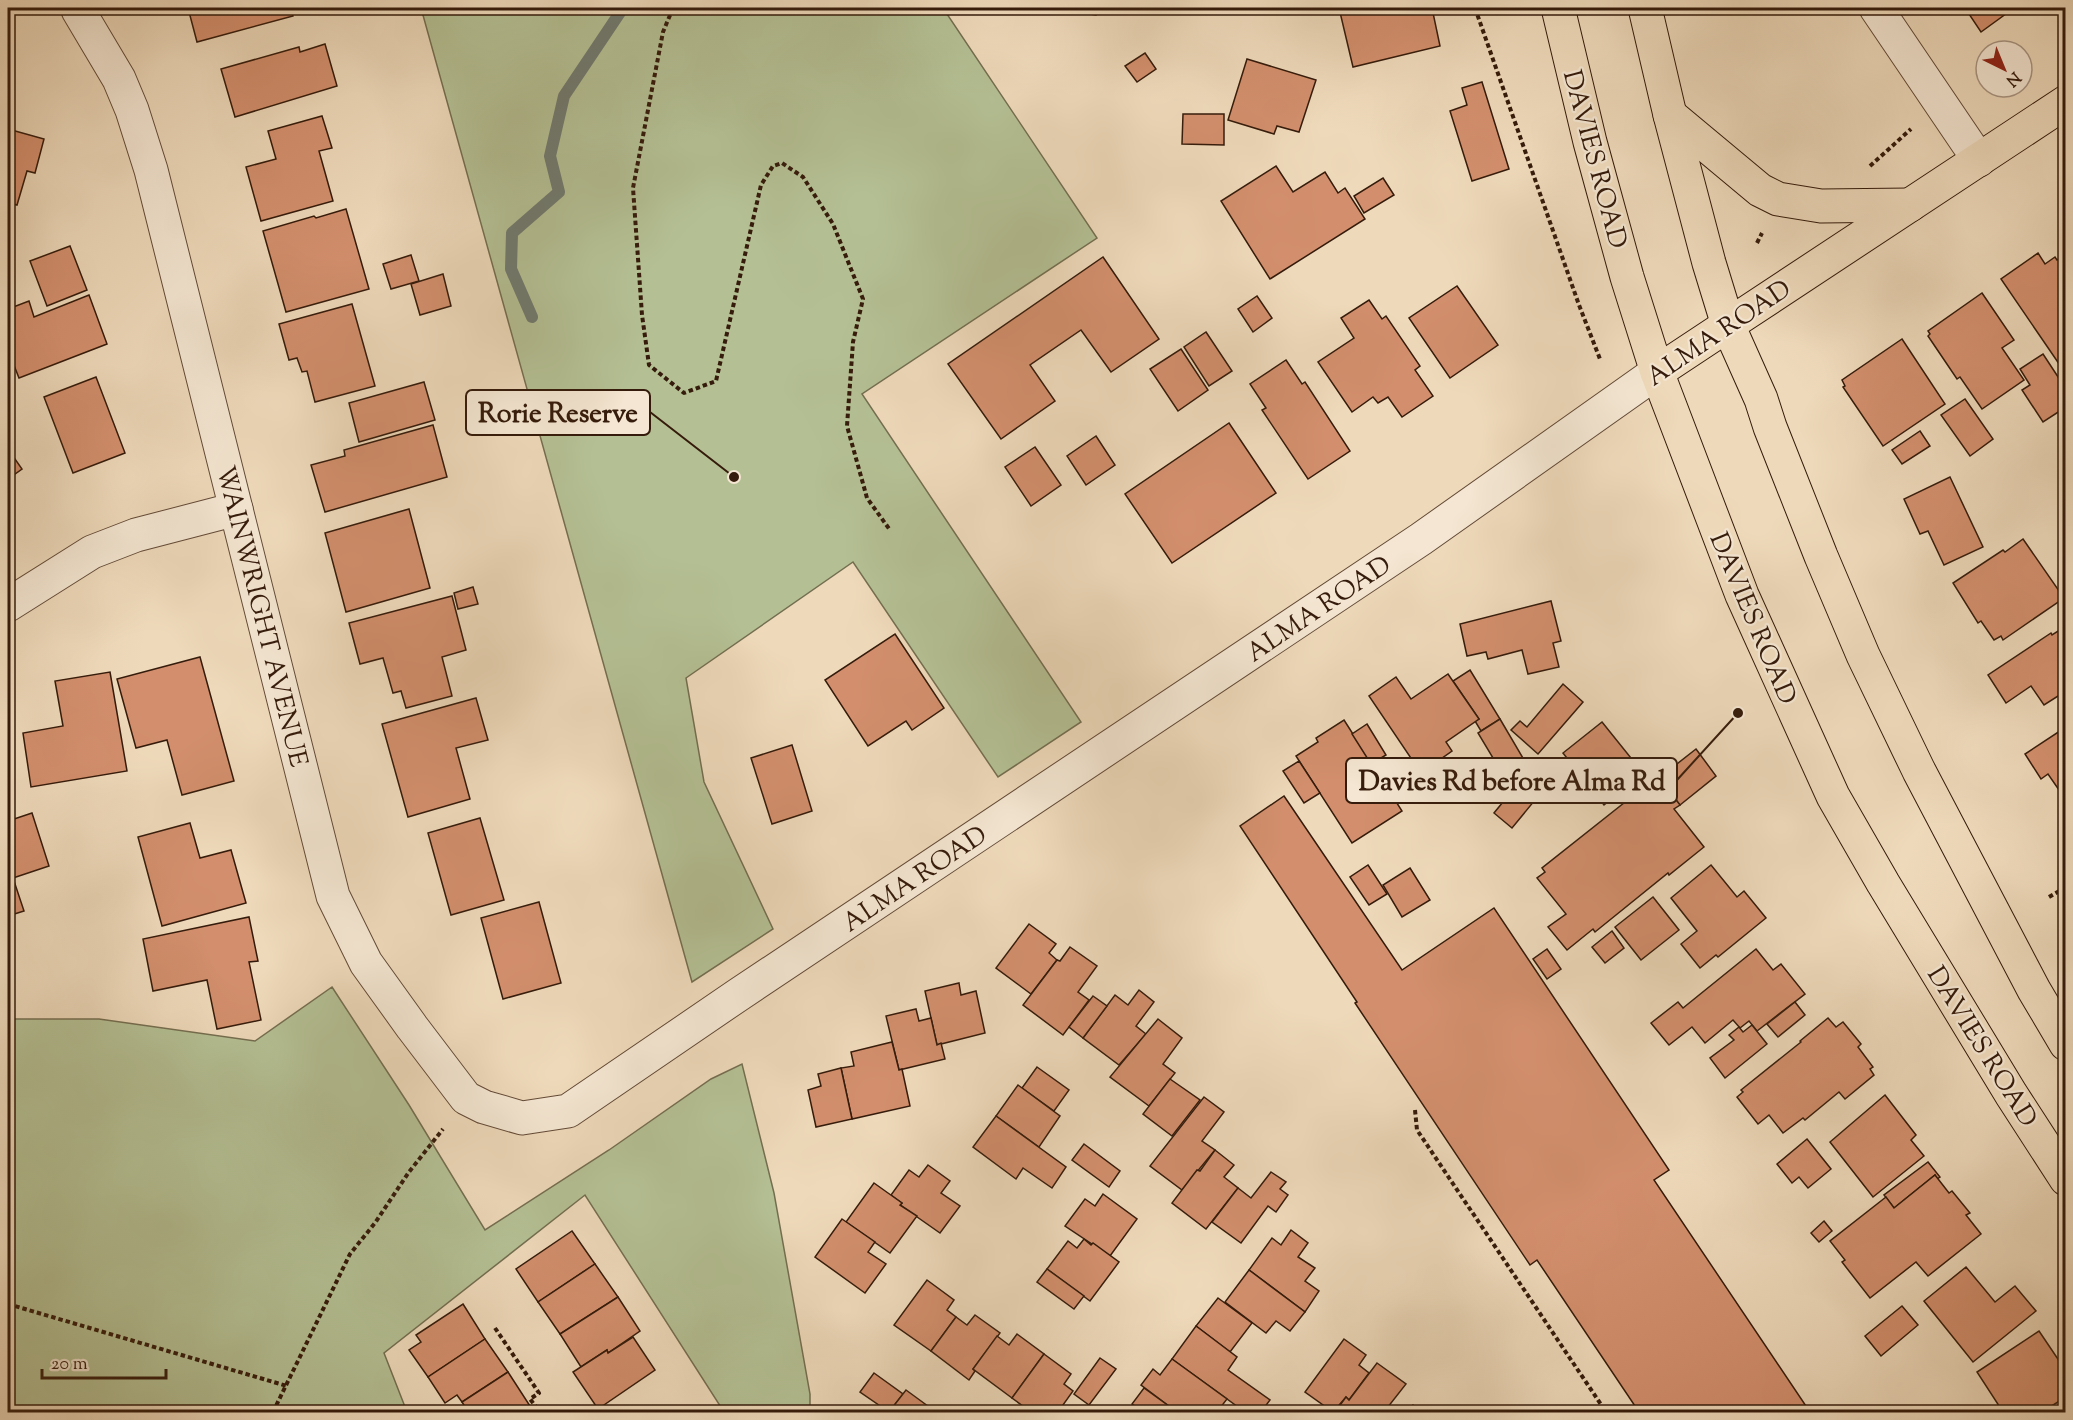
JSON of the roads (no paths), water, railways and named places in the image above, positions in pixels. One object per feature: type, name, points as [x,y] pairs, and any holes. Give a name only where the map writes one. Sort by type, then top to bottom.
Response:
[{"type":"main road","name":"DAVIES ROAD","points":[[1558,8],[1593,153],[1627,278],[1657,372],[1742,596],[1833,796],[2010,1094],[2066,1179]]},
{"type":"main road","points":[[1646,8],[1670,115],[1709,263],[1728,324],[1761,399],[1800,503],[1863,655],[1919,771],[2034,990],[2066,1044]]},
{"type":"main road","name":"ALMA ROAD","points":[[1657,372],[2066,102]]},
{"type":"main road","points":[[1670,115],[1760,190],[1778,199],[1821,206],[1910,205]]},
{"type":"street","points":[[1876,8],[1979,160]]},
{"type":"street","name":"WAINWRIGHT AVENUE","points":[[78,10],[119,78],[151,170],[333,896],[366,963],[466,1098],[484,1107],[522,1118],[568,1111]]},
{"type":"street","name":"ALMA ROAD","points":[[568,1111],[1421,539],[1657,372]]},
{"type":"street","points":[[8,606],[92,552],[136,535],[236,509]]},
{"type":"waterway","points":[[532,317],[511,269],[512,233],[559,192],[550,156],[564,96],[623,8]]},
{"type":"place","name":"Rorie Reserve","points":[[734,477]]},
{"type":"place","name":"Davies Rd before Alma Rd","points":[[1738,713]]}]
